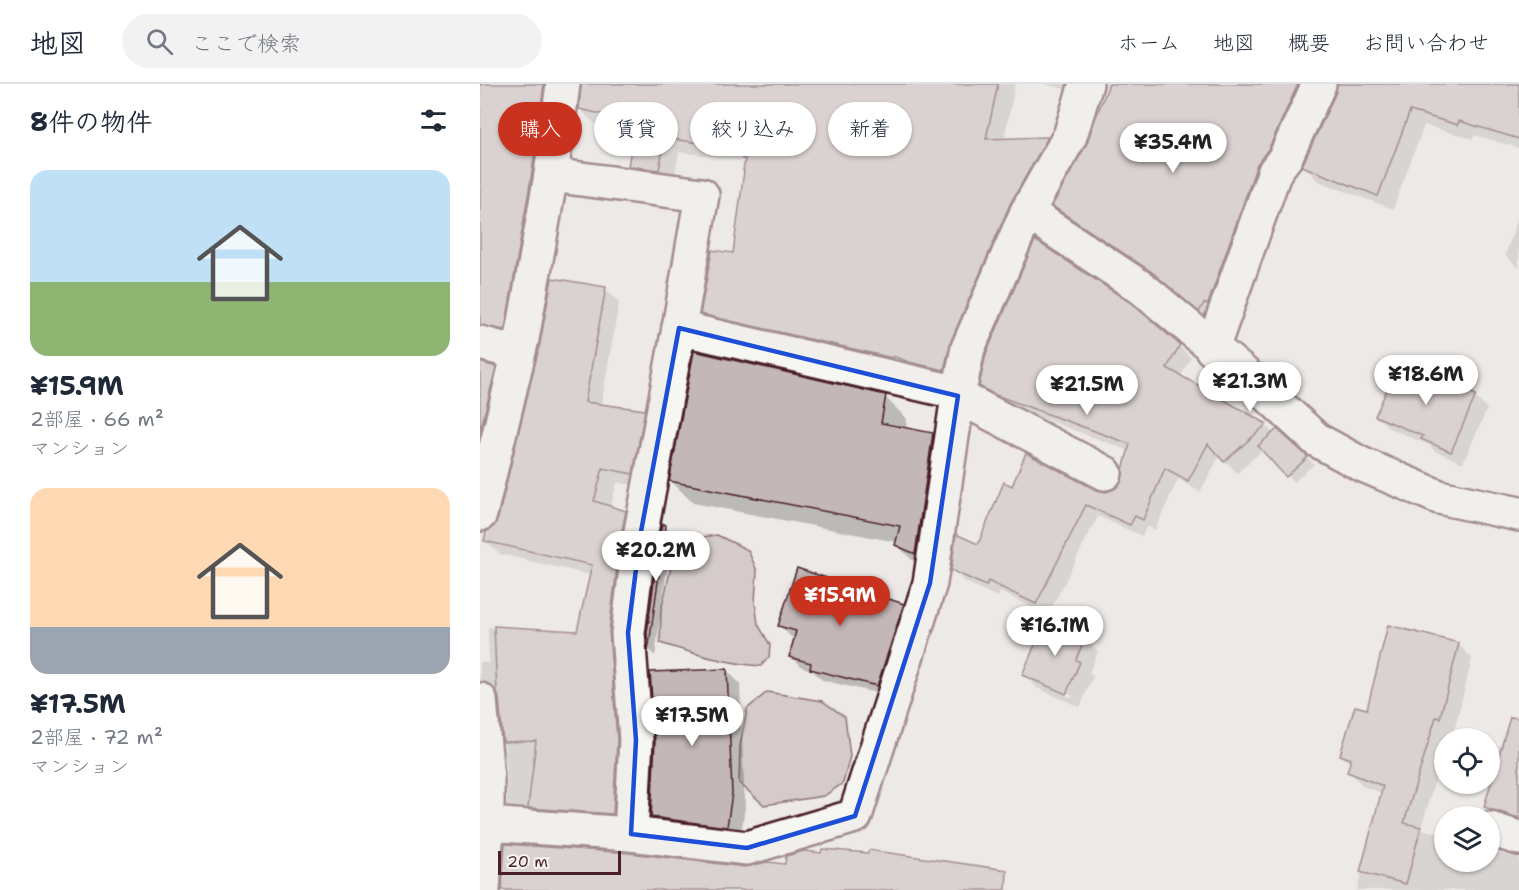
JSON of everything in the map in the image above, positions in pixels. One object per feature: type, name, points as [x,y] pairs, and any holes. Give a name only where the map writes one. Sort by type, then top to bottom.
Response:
[{"type":"street","points":[[480,514],[518,353],[551,176],[562,84]]},
{"type":"street","points":[[487,824],[631,834],[747,848],[855,816],[930,583],[958,396],[968,348],[1027,212],[1070,136],[1086,84]]},
{"type":"street","points":[[1212,349],[1275,171],[1285,158],[1319,84]]},
{"type":"street","points":[[551,176],[702,195],[640,537],[628,633],[636,740],[631,834]]},
{"type":"street","points":[[1027,212],[1142,288],[1247,376],[1317,440],[1361,464],[1439,497],[1519,514]]},
{"type":"street","points":[[679,328],[946,390],[1105,473]]},
{"type":"street","points":[[480,343],[518,353]]},
{"type":"street","points":[[480,700],[487,780],[483,890]]},
{"type":"street","points":[[1500,832],[1519,838]]},
{"type":"highlighted area","points":[[679,328],[958,396],[930,583],[855,816],[747,848],[631,834],[636,740],[628,633],[640,537]]},
{"type":"shaded area","points":[[717,535],[748,550],[757,571],[755,602],[758,624],[770,645],[769,657],[761,666],[722,660],[660,643],[661,611],[673,558],[687,539]]},
{"type":"shaded area","points":[[767,692],[822,701],[845,717],[850,756],[843,783],[824,796],[764,805],[739,783],[740,746],[747,709]]},
{"type":"building","points":[[480,84],[544,84],[542,102],[498,102],[498,156],[534,156],[505,330],[480,325]]},
{"type":"building","points":[[581,84],[998,84],[986,139],[1048,137],[1010,204],[951,341],[944,370],[893,356],[893,358],[700,314],[712,250],[733,253],[744,171],[745,159],[742,159],[742,156],[816,156],[816,102],[690,102],[690,142],[678,140],[678,102],[594,102],[594,112],[582,110],[582,102],[580,102]]},
{"type":"building","points":[[1109,84],[1298,84],[1269,148],[1257,164],[1208,304],[1204,303],[1199,312],[1152,272],[1052,206],[1086,145]]},
{"type":"building","points":[[1337,84],[1519,84],[1519,139],[1459,121],[1458,125],[1410,111],[1378,196],[1302,166],[1336,92]]},
{"type":"building","points":[[630,156],[662,156],[659,170],[628,166]]},
{"type":"building","points":[[1035,240],[1131,303],[1180,345],[1167,368],[1267,424],[1224,462],[1208,444],[1188,481],[1165,468],[1143,520],[1135,516],[1130,525],[1086,505],[1036,604],[988,581],[986,586],[951,570],[956,534],[978,544],[1004,482],[1012,486],[1026,453],[1096,490],[1106,492],[1116,488],[1122,481],[1130,444],[993,394],[979,386],[986,354]]},
{"type":"building","points":[[552,278],[606,287],[585,402],[645,410],[633,474],[603,468],[594,501],[626,511],[609,631],[617,740],[613,814],[528,808],[536,741],[503,742],[497,693],[494,626],[577,631],[592,565],[484,541],[486,532],[494,526],[498,518],[540,343]]},
{"type":"building","points":[[694,351],[886,395],[881,423],[933,433],[915,554],[895,545],[900,526],[669,481]]},
{"type":"building","points":[[1400,361],[1476,395],[1451,452],[1421,439],[1423,436],[1375,416]]},
{"type":"building","points":[[480,362],[496,367],[480,432]]},
{"type":"building","points":[[1277,429],[1308,457],[1286,477],[1258,446]]},
{"type":"building","points":[[662,523],[666,525],[648,652],[647,633]]},
{"type":"building","points":[[797,568],[904,604],[877,686],[810,669],[811,663],[789,657],[796,631],[778,626]]},
{"type":"building","points":[[1046,619],[1085,637],[1076,660],[1080,662],[1066,694],[1022,675]]},
{"type":"building","points":[[1388,625],[1459,643],[1440,718],[1436,717],[1404,823],[1421,827],[1406,884],[1360,872],[1383,786],[1347,772],[1351,759],[1340,755],[1355,706],[1367,709]]},
{"type":"building","points":[[727,669],[732,793],[727,827],[651,817],[655,741],[650,672]]},
{"type":"building","points":[[1510,717],[1519,718],[1519,818],[1500,812],[1500,806],[1484,806],[1488,794],[1500,794],[1500,752]]},
{"type":"building","points":[[505,844],[629,853],[745,867],[767,862],[785,864],[786,856],[804,851],[821,853],[822,849],[868,853],[869,850],[1007,870],[1006,890],[502,890]]}]
